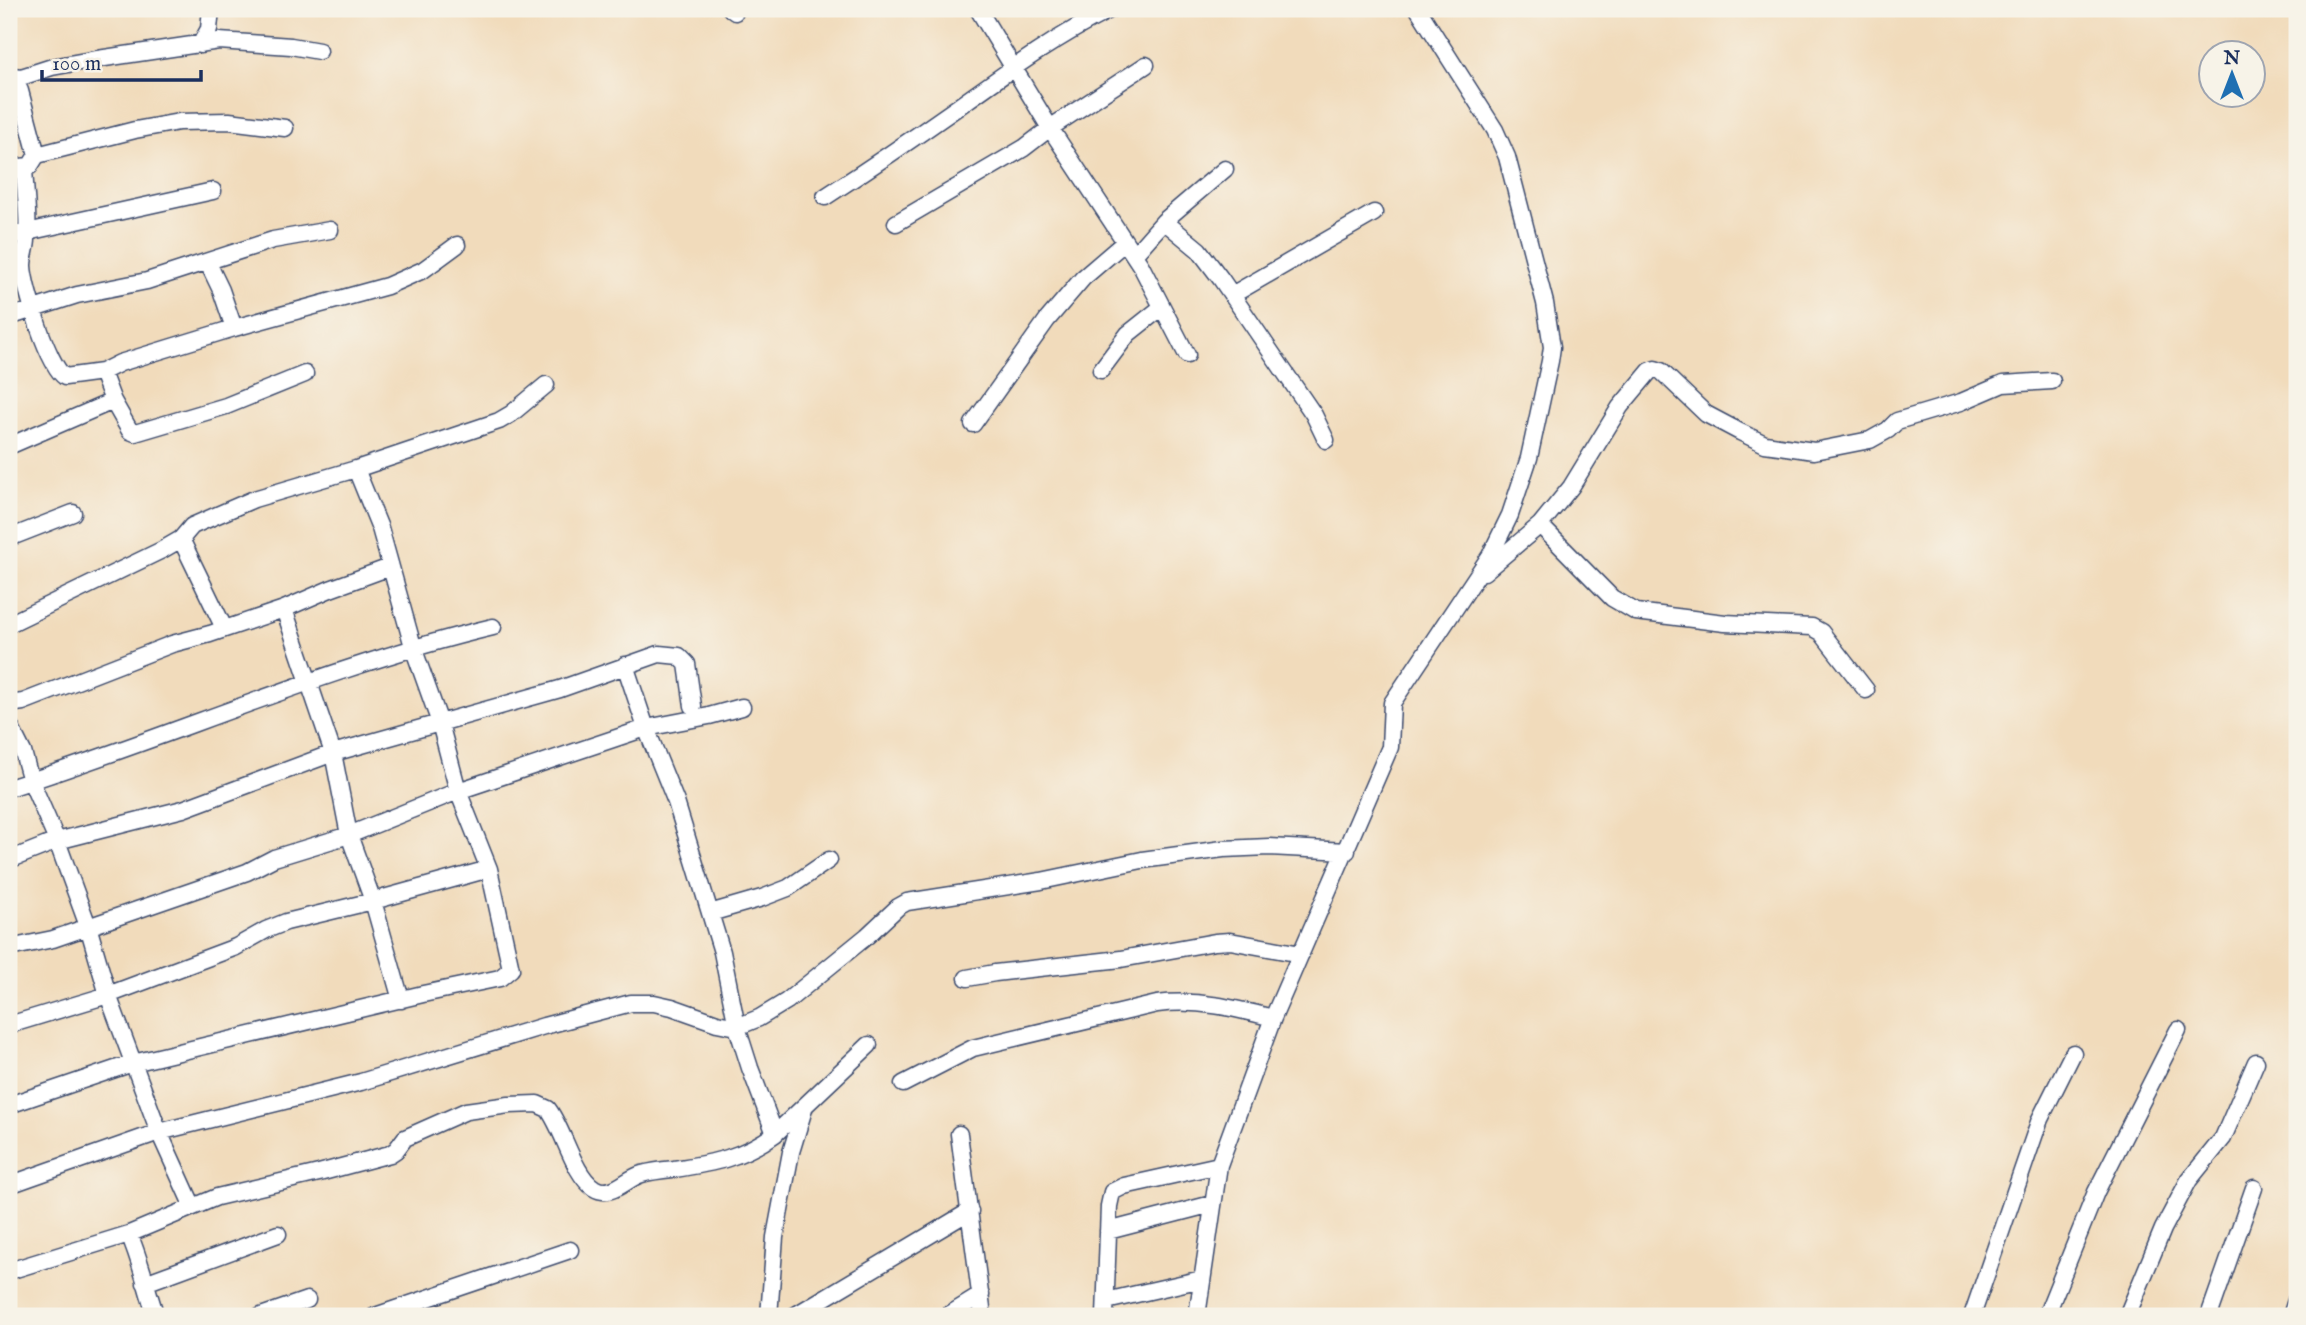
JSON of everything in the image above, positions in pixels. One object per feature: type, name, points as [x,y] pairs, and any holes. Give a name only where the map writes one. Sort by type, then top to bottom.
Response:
[{"type":"street","points":[[200,45],[209,29],[211,9]]},
{"type":"street","points":[[825,197],[1068,30],[1111,9]]},
{"type":"street","points":[[1197,1316],[1219,1165],[1273,1018],[1390,747],[1392,704],[1490,556],[1510,515],[1529,458],[1550,360],[1550,327],[1532,246],[1507,157],[1477,100],[1418,9]]},
{"type":"street","points":[[985,11],[1013,67],[1050,128],[1130,248],[1187,355]]},
{"type":"street","points":[[319,51],[239,41],[91,60],[52,67],[21,77],[13,76],[20,91],[37,155],[34,162],[17,168],[27,233],[23,269],[33,310],[61,375],[70,378],[102,372],[120,363],[234,328],[387,286],[423,270],[457,244]]},
{"type":"street","points":[[896,223],[1024,148],[1146,65]]},
{"type":"street","points":[[37,155],[135,130],[179,122],[229,121],[285,128]]},
{"type":"street","points":[[973,424],[1047,320],[1083,278],[1130,248],[1225,169]]},
{"type":"street","points":[[9,236],[213,191]]},
{"type":"street","points":[[1232,295],[1374,213]]},
{"type":"street","points":[[1164,221],[1199,250],[1314,415],[1326,440]]},
{"type":"street","points":[[9,317],[77,295],[147,281],[273,240],[330,230]]},
{"type":"street","points":[[208,263],[234,328]]},
{"type":"street","points":[[1101,370],[1128,334],[1162,307]]},
{"type":"street","points":[[1475,579],[1540,525],[1571,487],[1620,407],[1650,371],[1655,369],[1661,371],[1706,414],[1748,436],[1765,444],[1814,451],[1870,440],[1888,430],[1897,421],[1961,402],[2003,384],[2052,381]]},
{"type":"street","points":[[102,372],[113,401],[130,431],[135,433],[226,406],[305,374]]},
{"type":"street","points":[[9,624],[109,577],[181,538],[192,526],[254,499],[356,469],[499,421],[546,385]]},
{"type":"street","points":[[9,446],[113,401]]},
{"type":"street","points":[[9,1105],[133,1063],[500,978],[511,969],[489,869],[458,791],[380,528],[356,469]]},
{"type":"street","points":[[9,538],[73,513]]},
{"type":"street","points":[[1540,525],[1612,598],[1636,612],[1725,623],[1812,627],[1821,632],[1866,690]]},
{"type":"street","points":[[181,538],[224,628]]},
{"type":"street","points":[[9,704],[23,702],[172,644],[284,609],[390,567]]},
{"type":"street","points":[[284,609],[333,753],[349,835],[373,901],[401,1000]]},
{"type":"street","points":[[9,788],[307,682],[493,628]]},
{"type":"street","points":[[9,860],[57,841],[183,809],[333,753],[560,689],[659,654],[680,656],[687,664],[693,706]]},
{"type":"street","points":[[625,666],[646,728],[676,802],[722,952],[737,1027],[775,1134]]},
{"type":"street","points":[[9,948],[53,939],[247,872],[274,858],[349,835],[458,791],[646,728],[702,718],[742,707]]},
{"type":"street","points":[[9,724],[23,752],[31,781],[57,841],[88,926],[108,995],[159,1132],[193,1207]]},
{"type":"street","points":[[9,1185],[159,1132],[361,1082],[544,1026],[631,1003],[653,1003],[672,1007],[737,1027],[759,1018],[787,1001],[907,902],[1041,881],[1142,860],[1223,849],[1269,847],[1347,851]]},
{"type":"street","points":[[710,913],[788,888],[829,860]]},
{"type":"street","points":[[9,1025],[108,995],[236,947],[286,922],[489,869]]},
{"type":"street","points":[[967,978],[1121,959],[1214,942],[1230,941],[1301,954]]},
{"type":"street","points":[[903,1084],[973,1048],[1157,1004],[1179,1001],[1202,1003],[1273,1018]]},
{"type":"street","points":[[2046,1316],[2096,1192],[2178,1030]]},
{"type":"street","points":[[9,1271],[129,1234],[217,1197],[390,1154],[405,1138],[466,1111],[509,1104],[537,1104],[548,1109],[582,1175],[591,1186],[600,1191],[612,1191],[641,1174],[719,1161],[746,1153],[775,1134],[869,1045]]},
{"type":"street","points":[[1972,1316],[2040,1119],[2073,1053]]},
{"type":"street","points":[[2127,1316],[2163,1229],[2189,1180],[2223,1138],[2256,1062]]},
{"type":"street","points":[[766,1315],[775,1237],[791,1152],[806,1103]]},
{"type":"street","points":[[959,1134],[984,1316]]},
{"type":"street","points":[[1202,1279],[1105,1308],[1112,1192],[1118,1188],[1219,1165]]},
{"type":"street","points":[[2209,1316],[2254,1188]]},
{"type":"street","points":[[1108,1231],[1212,1204]]},
{"type":"street","points":[[794,1316],[970,1211]]},
{"type":"street","points":[[129,1234],[142,1263],[145,1283],[156,1316]]},
{"type":"street","points":[[145,1283],[278,1234]]},
{"type":"street","points":[[375,1316],[570,1250]]},
{"type":"street","points":[[947,1316],[981,1295]]},
{"type":"street","points":[[261,1316],[307,1300]]}]
